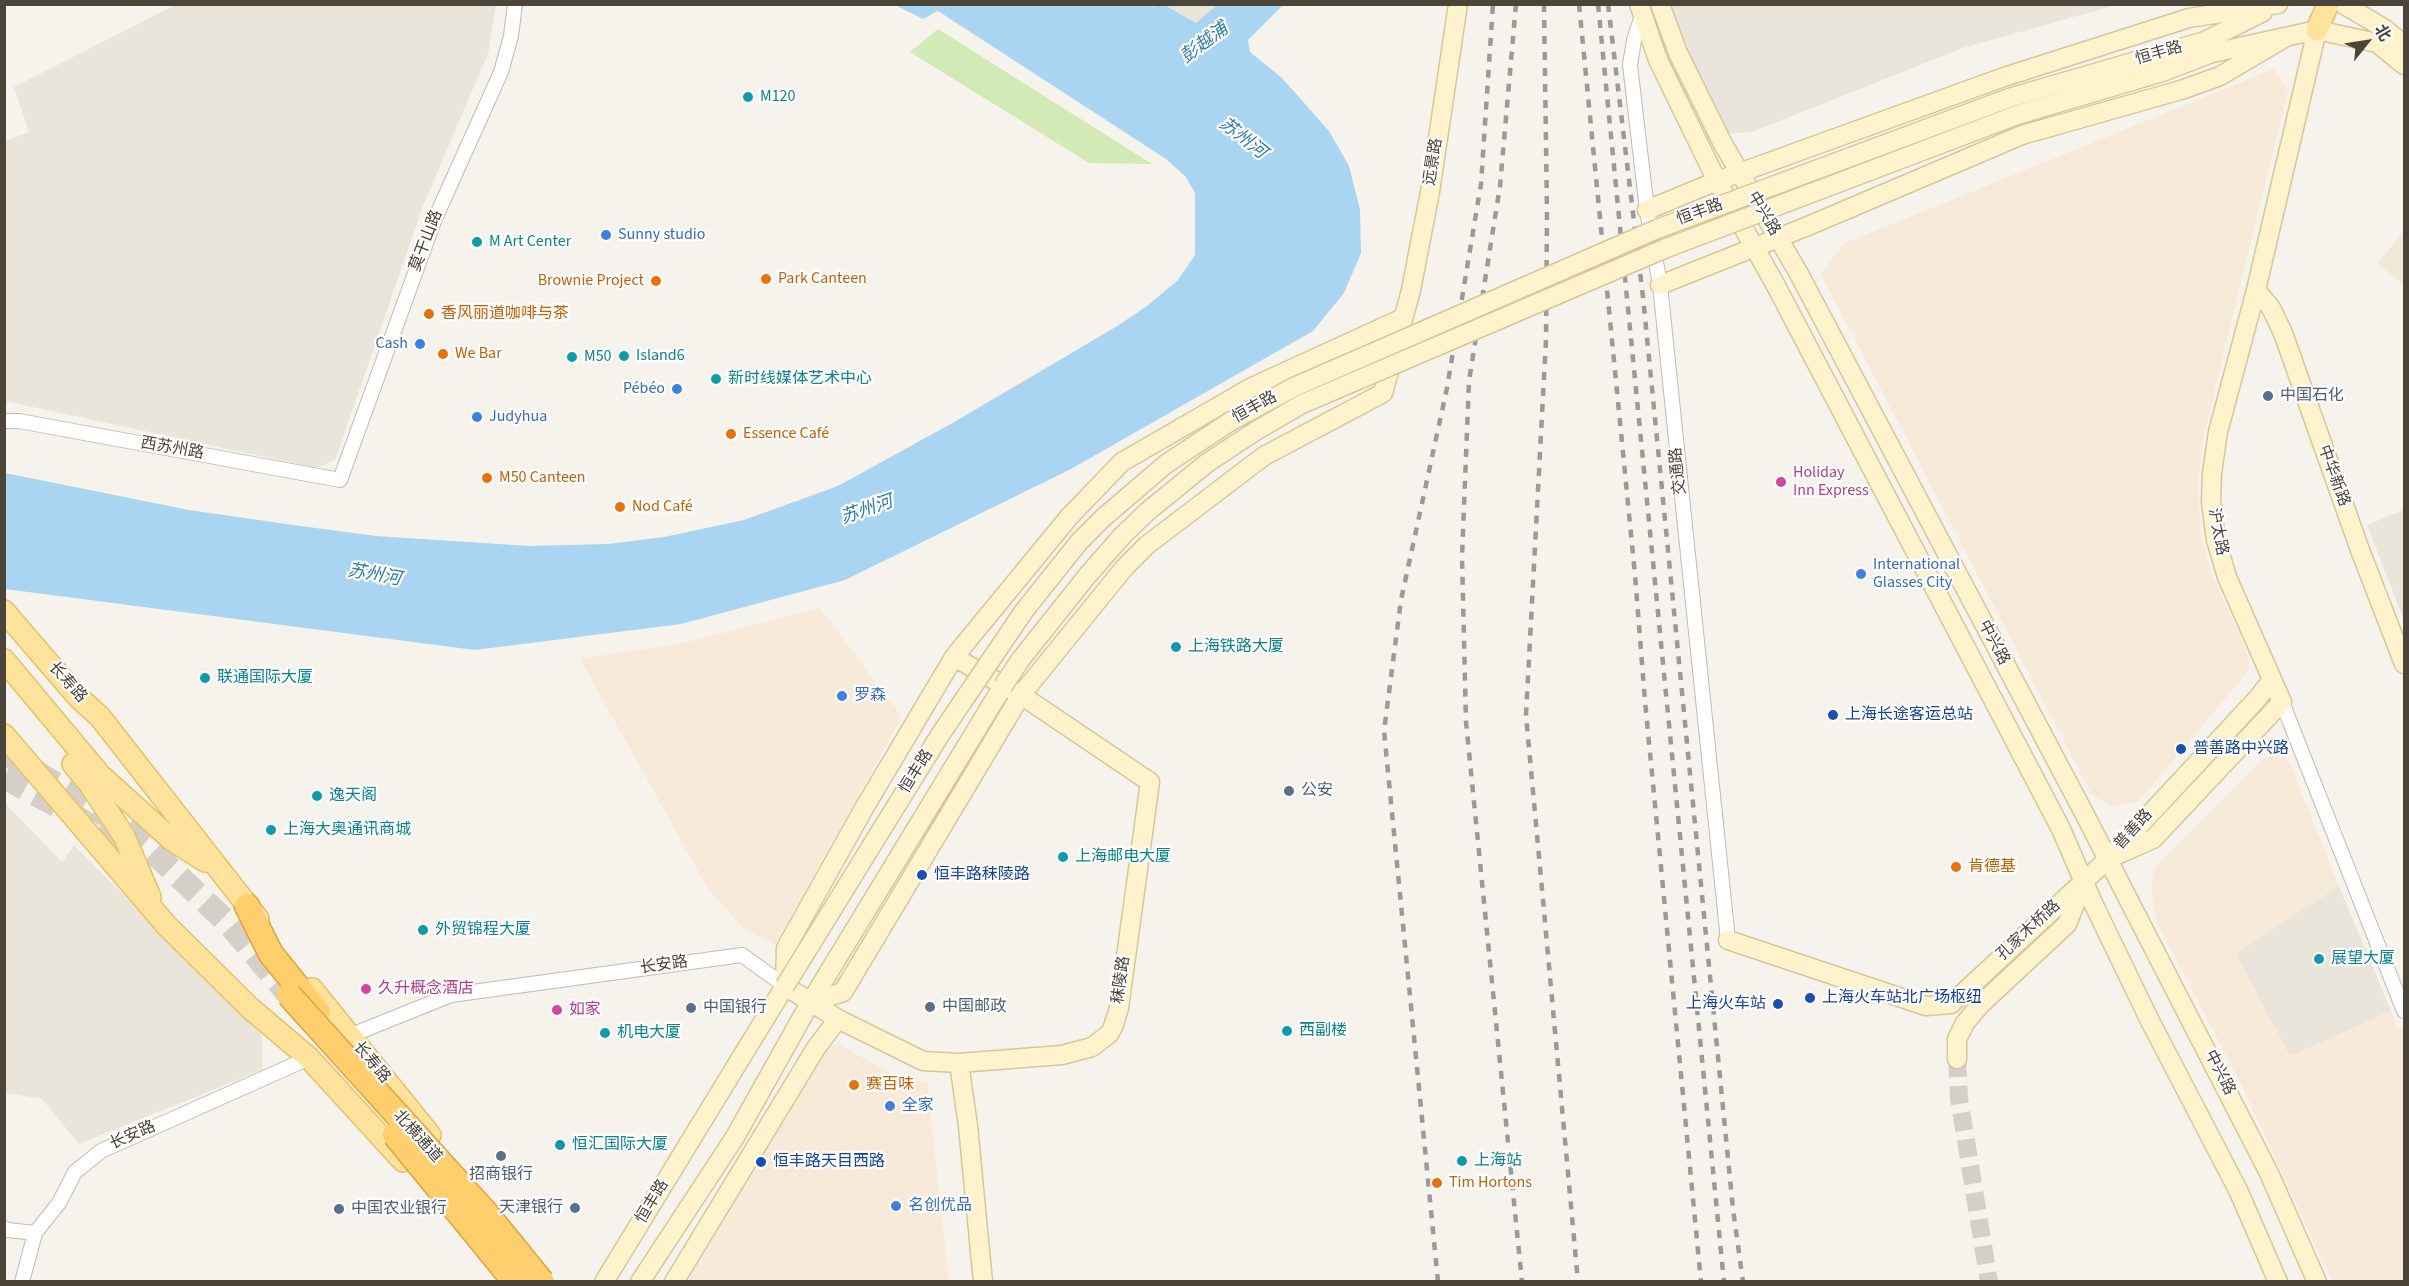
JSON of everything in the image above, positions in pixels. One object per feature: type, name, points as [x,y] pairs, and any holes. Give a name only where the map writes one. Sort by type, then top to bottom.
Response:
[{"type":"highway","points":[[247,906],[271,954],[339,1032],[368,1082]]},
{"type":"highway","name":"北横通道","points":[[515,1281],[314,1037],[286,999],[368,1082],[486,1213],[542,1281]]},
{"type":"main road","name":"远景路","points":[[810,1004],[843,992],[1021,694],[1125,567],[1147,545],[1264,456],[1383,393],[1411,290],[1430,192],[1458,4]]},
{"type":"main road","name":"恒丰路","points":[[1647,210],[1717,181],[2187,11],[2278,4]]},
{"type":"main road","name":"恒丰路","points":[[604,1281],[940,735],[1023,610],[1079,542],[1104,517],[1166,464],[1231,421],[1294,387],[1657,229],[2009,98],[2205,41],[2278,4]]},
{"type":"main road","points":[[2309,4],[2317,30],[2377,43],[2404,65]]},
{"type":"main road","name":"沪太路","points":[[2282,702],[2227,577],[2216,540],[2211,503],[2212,473],[2218,432],[2256,290],[2317,30],[2328,4]]},
{"type":"main road","points":[[2343,4],[2385,29],[2404,45]]},
{"type":"main road","name":"中兴路","points":[[1660,6],[1678,53],[1739,174],[1798,272],[2108,859],[2270,1173],[2318,1281]]},
{"type":"main road","name":"中兴路","points":[[1640,10],[1658,60],[1717,181],[1755,247],[2061,829],[2093,903],[2150,1021],[2238,1190],[2278,1281]]},
{"type":"main road","name":"恒丰路","points":[[640,1281],[735,1137],[810,1004],[1021,659],[1122,536],[1155,504],[1207,463],[1254,432],[1313,399],[1664,249],[2017,115],[2162,72],[2212,53],[2317,30]]},
{"type":"main road","name":"恒丰路","points":[[1660,285],[2022,135],[2181,90],[2220,76],[2286,37]]},
{"type":"main road","name":"中华新路","points":[[2256,290],[2271,308],[2283,333],[2360,550],[2404,664]]},
{"type":"main road","points":[[785,986],[786,948],[863,810],[954,657],[1069,518],[1122,462],[1250,388],[1403,318]]},
{"type":"main road","name":"长寿路","points":[[4,611],[78,697],[100,717],[247,906]]},
{"type":"main road","name":"秣陵路","points":[[954,657],[1021,694],[1150,782],[1119,1008],[1109,1034],[1092,1047],[1062,1055],[959,1063]]},
{"type":"main road","name":"长寿路","points":[[4,660],[94,779],[124,836],[157,915]]},
{"type":"main road","name":"普善路","points":[[2108,859],[2272,680]]},
{"type":"main road","name":"长寿路","points":[[4,682],[94,779],[172,840],[218,869]]},
{"type":"main road","name":"普善路","points":[[2108,859],[2153,839],[2282,702]]},
{"type":"main road","name":"长寿路","points":[[11,743],[157,915],[250,1008],[309,1058],[431,1191],[507,1281]]},
{"type":"main road","name":"孔家木桥路","points":[[1728,940],[1926,1006],[1951,1004],[2108,859]]},
{"type":"main road","points":[[1957,1059],[1957,1039],[1965,1023],[1980,1005],[2067,924],[2085,880]]},
{"type":"main road","name":"长安路","points":[[785,986],[810,1004],[923,1062],[959,1063]]},
{"type":"main road","points":[[674,1281],[816,1048],[838,1019]]},
{"type":"main road","name":"长寿路","points":[[339,1032],[550,1281]]},
{"type":"main road","points":[[959,1063],[968,1126],[983,1281]]},
{"type":"main road","points":[[754,1102],[777,1113]]},
{"type":"street","name":"莫干山路","points":[[340,480],[434,220],[501,72],[510,42],[515,4]]},
{"type":"street","name":"交通路","points":[[1640,10],[1630,65],[1647,210],[1660,285],[1728,940]]},
{"type":"street","name":"西苏州路","points":[[4,421],[19,421],[340,480]]},
{"type":"street","name":"沪太路","points":[[2282,702],[2404,1011]]},
{"type":"street","name":"长安路","points":[[339,1032],[451,995],[742,955],[785,986]]},
{"type":"street","name":"长安路","points":[[22,1281],[34,1233],[59,1203],[75,1172],[101,1150],[309,1058]]},
{"type":"street","points":[[4,1228],[34,1233]]},
{"type":"shaded area","points":[[177,4],[496,5],[488,54],[423,206],[335,460],[316,468],[5,401],[5,141],[29,132],[14,87]]},
{"type":"shaded area","points":[[1166,5],[1217,5],[1196,23]]},
{"type":"shaded area","points":[[1671,5],[2116,5],[1963,48],[1752,132],[1725,134],[1682,43]]},
{"type":"shaded area","points":[[2274,69],[2288,90],[2204,434],[2198,480],[2200,531],[2211,572],[2249,657],[2249,670],[2138,802],[2111,806],[2092,795],[1821,274],[1843,244]]},
{"type":"shaded area","points":[[2404,231],[2404,285],[2378,263]]},
{"type":"shaded area","points":[[2404,510],[2404,620],[2367,525]]},
{"type":"shaded area","points":[[820,608],[902,717],[775,945],[743,928],[708,889],[580,659],[684,643]]},
{"type":"shaded area","points":[[2280,754],[2289,762],[2339,886],[2236,954],[2290,1056],[2391,1011],[2398,1029],[2404,1027],[2404,1281],[2332,1281],[2241,1084],[2157,922],[2153,907],[2152,880],[2156,866],[2263,759]]},
{"type":"shaded area","points":[[4,802],[62,862],[74,845],[262,1035],[262,1070],[79,1144],[42,1099],[5,1093]]},
{"type":"shaded area","points":[[2339,886],[2391,1011],[2290,1057],[2235,953]]},
{"type":"shaded area","points":[[838,1044],[905,1081],[927,1081],[949,1281],[688,1282],[692,1271],[825,1046]]},
{"type":"green space","points":[[938,29],[1152,164],[1089,163],[910,52]]},
{"type":"water","points":[[895,5],[1150,5],[1154,7],[1165,5],[1196,23],[1217,5],[1283,5],[1248,40],[1250,52],[1282,78],[1329,131],[1349,166],[1360,210],[1361,253],[1344,293],[1313,331],[1071,469],[845,580],[681,624],[475,650],[5,589],[5,473],[189,510],[293,525],[376,536],[529,546],[608,544],[664,537],[744,520],[838,486],[956,421],[1119,325],[1147,306],[1178,280],[1195,255],[1195,193],[1186,177],[1166,159],[938,11],[923,19]]},
{"type":"tunnel","points":[[4,752],[112,819],[149,848],[231,926],[289,995]]},
{"type":"tunnel","points":[[4,777],[69,812],[133,855]]},
{"type":"tunnel","points":[[1957,1059],[1959,1098],[1989,1282]]},
{"type":"railway","points":[[1438,1282],[1384,731],[1401,600],[1447,388],[1481,184],[1493,4]]},
{"type":"railway","points":[[1516,4],[1500,186],[1469,381],[1462,557],[1466,722],[1522,1282]]},
{"type":"railway","points":[[1544,4],[1546,340],[1526,715],[1578,1282]]},
{"type":"railway","points":[[1579,4],[1701,1282]]},
{"type":"railway","points":[[1598,4],[1724,1282]]},
{"type":"railway","points":[[1608,4],[1643,297],[1733,1209],[1743,1282]]},
{"type":"place","name":"M120","points":[[748,97]]},
{"type":"place","name":"Sunny studio","points":[[606,235]]},
{"type":"place","name":"M Art Center","points":[[477,242]]},
{"type":"place","name":"Park Canteen","points":[[766,279]]},
{"type":"place","name":"Brownie Project","points":[[656,281]]},
{"type":"place","name":"香风丽道咖啡与茶","points":[[429,314]]},
{"type":"place","name":"Cash","points":[[420,344]]},
{"type":"place","name":"We Bar","points":[[443,354]]},
{"type":"place","name":"Island6","points":[[624,356]]},
{"type":"place","name":"M50","points":[[572,357]]},
{"type":"place","name":"新时线媒体艺术中心","points":[[716,379]]},
{"type":"place","name":"Pébéo","points":[[677,389]]},
{"type":"place","name":"中国石化","points":[[2268,396]]},
{"type":"place","name":"Judyhua","points":[[477,417]]},
{"type":"place","name":"Essence Café","points":[[731,434]]},
{"type":"place","name":"M50 Canteen","points":[[487,478]]},
{"type":"place","name":"Holiday Inn Express","points":[[1781,482]]},
{"type":"place","name":"Nod Café","points":[[620,507]]},
{"type":"place","name":"International Glasses City","points":[[1861,574]]},
{"type":"place","name":"上海铁路大厦","points":[[1176,647]]},
{"type":"place","name":"联通国际大厦","points":[[205,678]]},
{"type":"place","name":"罗森","points":[[842,696]]},
{"type":"place","name":"上海长途客运总站","points":[[1833,715]]},
{"type":"place","name":"普善路中兴路","points":[[2181,749]]},
{"type":"place","name":"公安","points":[[1289,791]]},
{"type":"place","name":"逸天阁","points":[[317,796]]},
{"type":"place","name":"上海大奥通讯商城","points":[[271,830]]},
{"type":"place","name":"上海邮电大厦","points":[[1063,857]]},
{"type":"place","name":"肯德基","points":[[1956,867]]},
{"type":"place","name":"恒丰路秣陵路","points":[[922,875]]},
{"type":"place","name":"外贸锦程大厦","points":[[423,930]]},
{"type":"place","name":"展望大厦","points":[[2319,959]]},
{"type":"place","name":"久升概念酒店","points":[[366,989]]},
{"type":"place","name":"上海火车站北广场枢纽","points":[[1810,998]]},
{"type":"place","name":"上海火车站","points":[[1778,1004]]},
{"type":"place","name":"中国邮政","points":[[930,1007]]},
{"type":"place","name":"中国银行","points":[[691,1008]]},
{"type":"place","name":"如家","points":[[557,1010]]},
{"type":"place","name":"西副楼","points":[[1287,1031]]},
{"type":"place","name":"机电大厦","points":[[605,1033]]},
{"type":"place","name":"赛百味","points":[[854,1085]]},
{"type":"place","name":"全家","points":[[890,1106]]},
{"type":"place","name":"恒汇国际大厦","points":[[560,1145]]},
{"type":"place","name":"招商银行","points":[[501,1156]]},
{"type":"place","name":"上海站","points":[[1462,1161]]},
{"type":"place","name":"恒丰路天目西路","points":[[761,1162]]},
{"type":"place","name":"Tim Hortons","points":[[1437,1183]]},
{"type":"place","name":"名创优品","points":[[896,1206]]},
{"type":"place","name":"天津银行","points":[[575,1208]]},
{"type":"place","name":"中国农业银行","points":[[339,1209]]},
{"type":"water label","name":"彭越浦","points":[[1205,44]]},
{"type":"water label","name":"苏州河","points":[[1242,139]]},
{"type":"water label","name":"苏州河","points":[[867,511]]},
{"type":"water label","name":"苏州河","points":[[374,576]]}]
